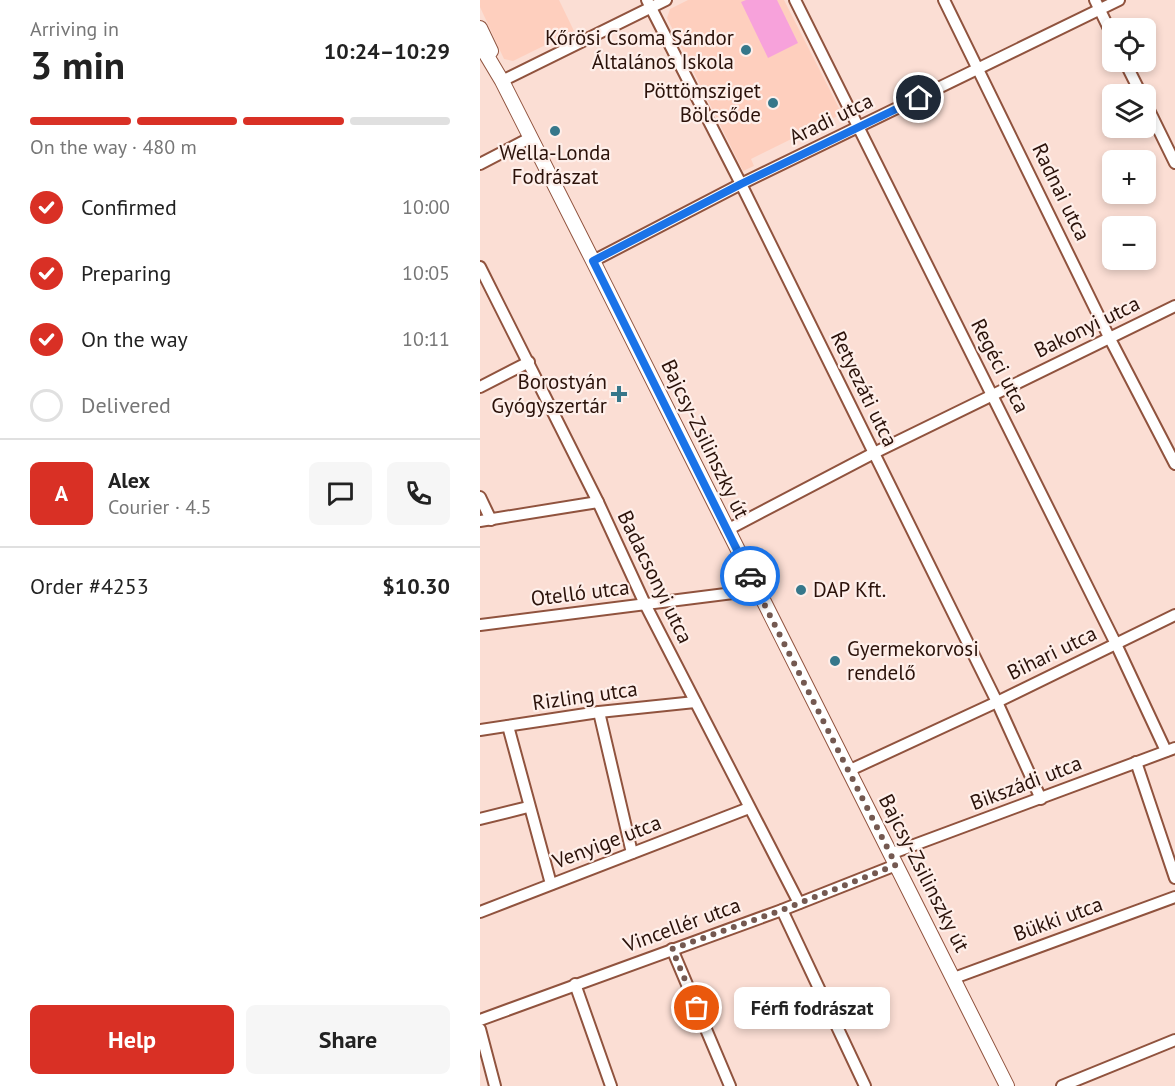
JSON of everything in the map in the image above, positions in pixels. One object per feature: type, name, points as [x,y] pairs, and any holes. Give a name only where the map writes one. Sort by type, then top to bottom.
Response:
[{"type":"main road","name":"Bajcsy-Zsilinszky út","points":[[480,28],[492,54],[495,68]]},
{"type":"main road","name":"Bajcsy-Zsilinszky út","points":[[480,45],[502,81],[1007,1086]]},
{"type":"street","points":[[502,81],[649,4],[666,0]]},
{"type":"street","name":"Regéci utca","points":[[795,0],[1171,750]]},
{"type":"street","name":"Radnai utca","points":[[944,0],[980,69],[1109,337],[1175,464]]},
{"type":"street","name":"Aradi utca","points":[[593,261],[741,184],[980,69],[1097,5],[1119,0]]},
{"type":"street","name":"Retyezáti utca","points":[[649,4],[998,702],[1041,799]]},
{"type":"street","points":[[1156,124],[1175,163]]},
{"type":"street","points":[[480,164],[530,138]]},
{"type":"street","name":"Badacsonyi utca","points":[[481,270],[598,502],[645,604],[799,903]]},
{"type":"street","name":"Bakonyi utca","points":[[727,530],[874,453],[1175,306]]},
{"type":"street","points":[[480,387],[529,362]]},
{"type":"street","points":[[480,497],[486,521],[598,502]]},
{"type":"street","name":"Otelló utca","points":[[480,625],[757,590]]},
{"type":"street","name":"Bihari utca","points":[[848,771],[998,702],[1175,615]]},
{"type":"street","name":"Rizling utca","points":[[480,730],[599,712],[695,702]]},
{"type":"street","points":[[599,712],[632,853]]},
{"type":"street","points":[[508,726],[528,807],[551,884]]},
{"type":"street","name":"Bikszádi utca","points":[[893,860],[1041,799],[1171,750]]},
{"type":"street","points":[[1136,762],[1175,878]]},
{"type":"street","points":[[480,819],[528,807]]},
{"type":"street","name":"Venyige utca","points":[[480,912],[749,808]]},
{"type":"street","name":"Vincellér utca","points":[[480,1020],[782,910],[893,860]]},
{"type":"street","name":"Bükki utca","points":[[954,978],[1175,897]]},
{"type":"street","points":[[782,910],[865,1086]]},
{"type":"street","points":[[672,949],[730,1086]]},
{"type":"street","points":[[576,984],[611,1086]]},
{"type":"street","points":[[480,1029],[495,1086]]},
{"type":"street","points":[[1062,1086],[1175,1040]]},
{"type":"shaded area","name":"Kőrösi Csoma Sándor Általános Iskola","points":[[480,0],[559,0],[574,31],[513,61],[504,59],[480,7]]},
{"type":"shaded area","points":[[688,0],[784,0],[842,114],[751,159],[754,166],[743,171],[667,18],[670,9]]},
{"type":"shaded area","points":[[777,0],[798,43],[768,58],[741,2]]},
{"type":"way so far","points":[[697,1008],[672,949],[782,910],[896,865],[750,576]]},
{"type":"place","name":"Kőrösi Csoma Sándor Általános Iskola","points":[[746,50]]},
{"type":"place","name":"Pöttömsziget Bölcsőde","points":[[773,103]]},
{"type":"place","name":"Wella-Londa Fodrászat","points":[[555,131]]},
{"type":"place","name":"Borostyán Gyógyszertár","points":[[619,394]]},
{"type":"place","name":"DAP Kft.","points":[[801,590]]},
{"type":"place","name":"Gyermekorvosi rendelő","points":[[835,661]]},
{"type":"place","name":"Férfi fodrászat","points":[[697,1008]]},
{"type":"route","points":[[750,576],[593,261],[741,184],[919,98]]}]
